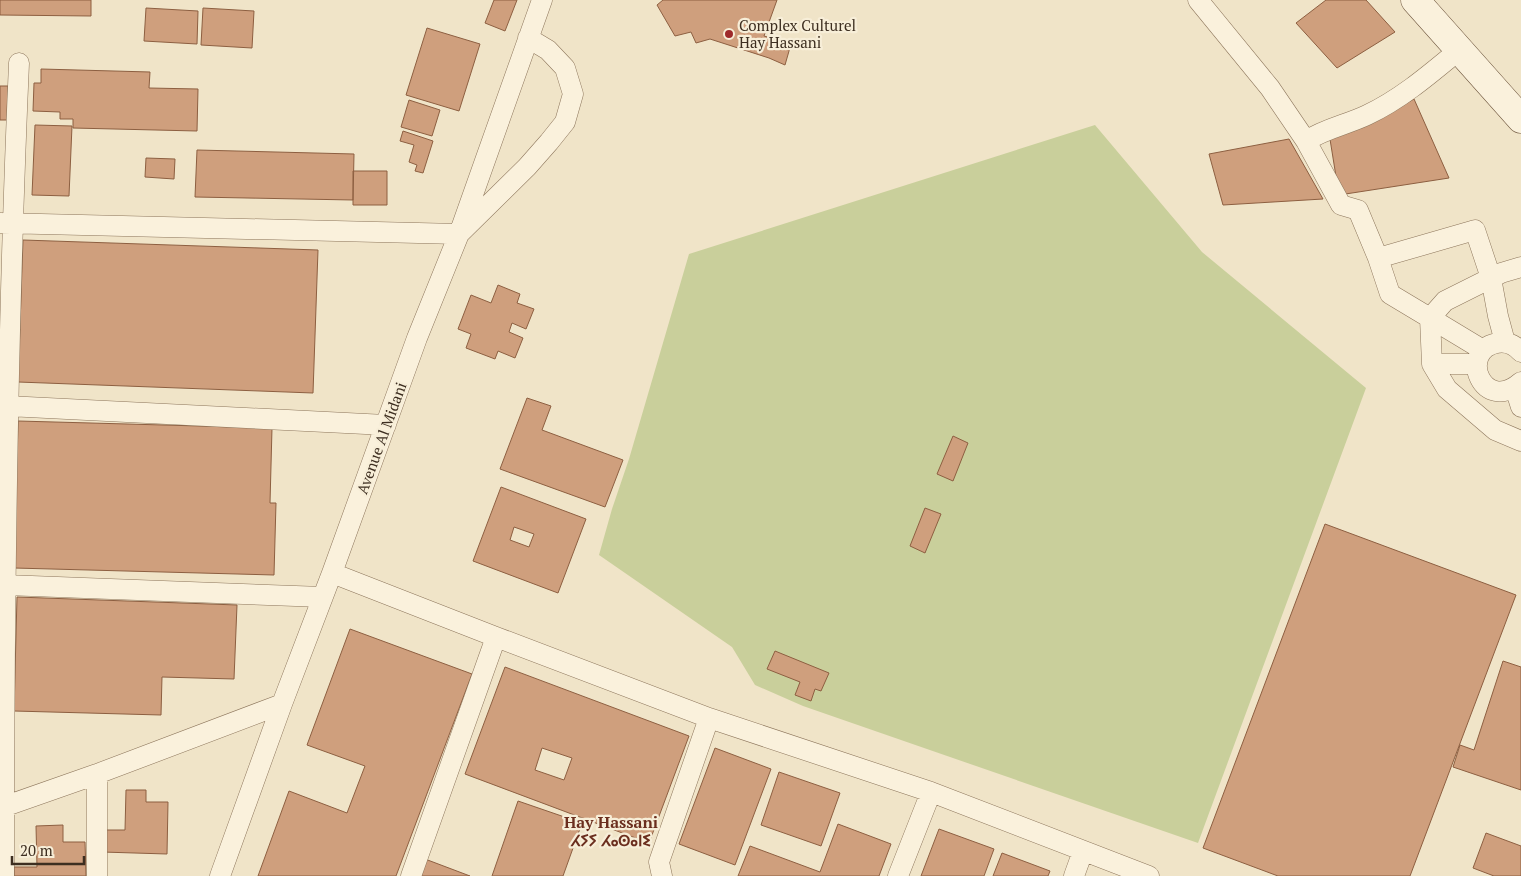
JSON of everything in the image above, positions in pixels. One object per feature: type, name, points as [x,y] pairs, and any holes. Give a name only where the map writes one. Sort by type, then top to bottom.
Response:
[{"type":"street","name":"Avenue Al Midani","points":[[220,876],[417,338],[459,234],[542,0]]},
{"type":"street","points":[[1198,0],[1270,88],[1306,141],[1341,205],[1358,210],[1378,258],[1390,294],[1430,318],[1480,357]]},
{"type":"street","points":[[1415,0],[1521,119]]},
{"type":"street","points":[[6,223],[459,234],[527,167],[564,122],[573,94],[565,68],[548,50],[528,38]]},
{"type":"street","points":[[1306,141],[1319,133],[1367,116],[1414,86],[1459,50]]},
{"type":"street","points":[[4,876],[2,694],[7,406],[6,223],[19,63]]},
{"type":"street","points":[[1378,258],[1475,230],[1491,278],[1498,316],[1513,347]]},
{"type":"street","points":[[1521,268],[1501,273],[1445,301],[1430,318],[1432,364],[1447,389],[1496,430],[1521,441]]},
{"type":"street","points":[[1513,347],[1497,343],[1489,346],[1480,357],[1477,372],[1479,379],[1484,385],[1498,392],[1507,391],[1518,385],[1521,407]]},
{"type":"street","points":[[1432,364],[1480,357]]},
{"type":"street","points":[[7,406],[386,425]]},
{"type":"street","points":[[332,573],[709,718],[931,792],[1149,876]]},
{"type":"street","points":[[5,585],[323,597]]},
{"type":"street","points":[[410,876],[496,637]]},
{"type":"street","points":[[2,807],[97,774],[282,704]]},
{"type":"street","points":[[662,876],[659,862],[709,718]]},
{"type":"street","points":[[97,774],[97,876]]},
{"type":"street","points":[[898,876],[931,792]]},
{"type":"street","points":[[1074,876],[1083,851]]},
{"type":"green space","points":[[1095,125],[1202,252],[1366,388],[1198,843],[803,706],[755,685],[732,647],[599,555],[689,254]]},
{"type":"building","points":[[0,0],[91,0],[91,16],[0,15]]},
{"type":"building","points":[[494,0],[517,0],[505,31],[485,23]]},
{"type":"building","name":"Complex Culturel Hay Hassani","points":[[663,0],[777,0],[764,36],[791,44],[785,65],[710,39],[696,43],[691,32],[675,36],[657,5]]},
{"type":"building","points":[[1326,0],[1366,0],[1395,32],[1337,68],[1296,23]]},
{"type":"building","points":[[146,8],[198,11],[197,44],[144,41]]},
{"type":"building","points":[[203,8],[254,11],[252,48],[201,45]]},
{"type":"building","points":[[427,28],[480,44],[459,111],[406,95]]},
{"type":"building","points":[[41,69],[150,72],[149,88],[198,89],[197,131],[73,128],[73,119],[60,119],[60,112],[33,111],[34,83],[41,83]]},
{"type":"building","points":[[0,86],[8,86],[7,120],[0,120]]},
{"type":"building","points":[[1414,99],[1449,178],[1339,195],[1329,133],[1376,120]]},
{"type":"building","points":[[409,100],[440,110],[432,136],[401,127]]},
{"type":"building","points":[[35,125],[72,126],[69,196],[32,195]]},
{"type":"building","points":[[403,131],[433,141],[423,173],[415,171],[417,165],[409,162],[414,145],[400,141]]},
{"type":"building","points":[[1289,139],[1323,199],[1223,205],[1209,154]]},
{"type":"building","points":[[197,150],[354,154],[353,200],[195,197]]},
{"type":"building","points":[[146,158],[175,159],[174,179],[145,177]]},
{"type":"building","points":[[353,171],[387,171],[387,205],[353,205]]},
{"type":"building","points":[[23,240],[318,250],[313,393],[18,382]]},
{"type":"building","points":[[498,285],[520,294],[517,303],[534,309],[526,329],[512,323],[509,332],[523,338],[515,358],[498,351],[495,359],[466,348],[471,334],[458,329],[471,295],[491,303]]},
{"type":"building","points":[[527,398],[551,406],[542,430],[623,460],[605,507],[500,469]]},
{"type":"building","points":[[18,421],[272,428],[270,503],[276,503],[274,575],[14,568]]},
{"type":"building","points":[[953,436],[968,443],[953,481],[937,474]]},
{"type":"building","points":[[501,487],[586,519],[558,593],[473,561]],"holes":[[[514,527],[534,534],[529,547],[510,540]]]},
{"type":"building","points":[[925,508],[941,514],[925,553],[910,546]]},
{"type":"building","points":[[1325,524],[1516,595],[1410,876],[1278,876],[1203,848]]},
{"type":"building","points":[[17,597],[237,605],[234,679],[162,677],[161,715],[14,711]]},
{"type":"building","points":[[350,629],[472,674],[396,876],[258,876],[289,791],[347,813],[365,766],[307,745]]},
{"type":"building","points":[[775,651],[829,673],[821,691],[815,689],[811,701],[795,695],[800,682],[767,669]]},
{"type":"building","points":[[1503,661],[1521,667],[1521,790],[1453,767],[1460,745],[1474,750]]},
{"type":"building","points":[[505,667],[689,736],[649,843],[465,774]],"holes":[[[542,748],[572,758],[564,780],[535,770]]]},
{"type":"building","points":[[715,748],[771,769],[735,865],[679,844]]},
{"type":"building","points":[[779,772],[840,793],[821,846],[761,825]]},
{"type":"building","points":[[126,790],[146,790],[146,802],[168,802],[167,854],[102,852],[103,830],[125,830]]},
{"type":"building","points":[[518,801],[582,823],[563,876],[492,876]]},
{"type":"building","points":[[838,824],[891,844],[879,876],[738,876],[750,846],[820,872]]},
{"type":"building","points":[[63,825],[63,842],[85,842],[86,876],[14,876],[14,867],[37,867],[36,826]]},
{"type":"building","points":[[939,829],[994,849],[984,876],[921,876]]},
{"type":"building","points":[[1486,833],[1521,846],[1521,876],[1494,876],[1473,868]]},
{"type":"building","points":[[1002,853],[1050,871],[1048,876],[993,876]]},
{"type":"building","points":[[425,859],[470,876],[419,876]]},
{"type":"place","name":"Complex Culturel Hay Hassani","points":[[729,34]]},
{"type":"district","name":"Hay Hassani ⵃⵢⵢ ⵃⴰⵙⴰⵏⵉ","points":[[611,831]]}]
